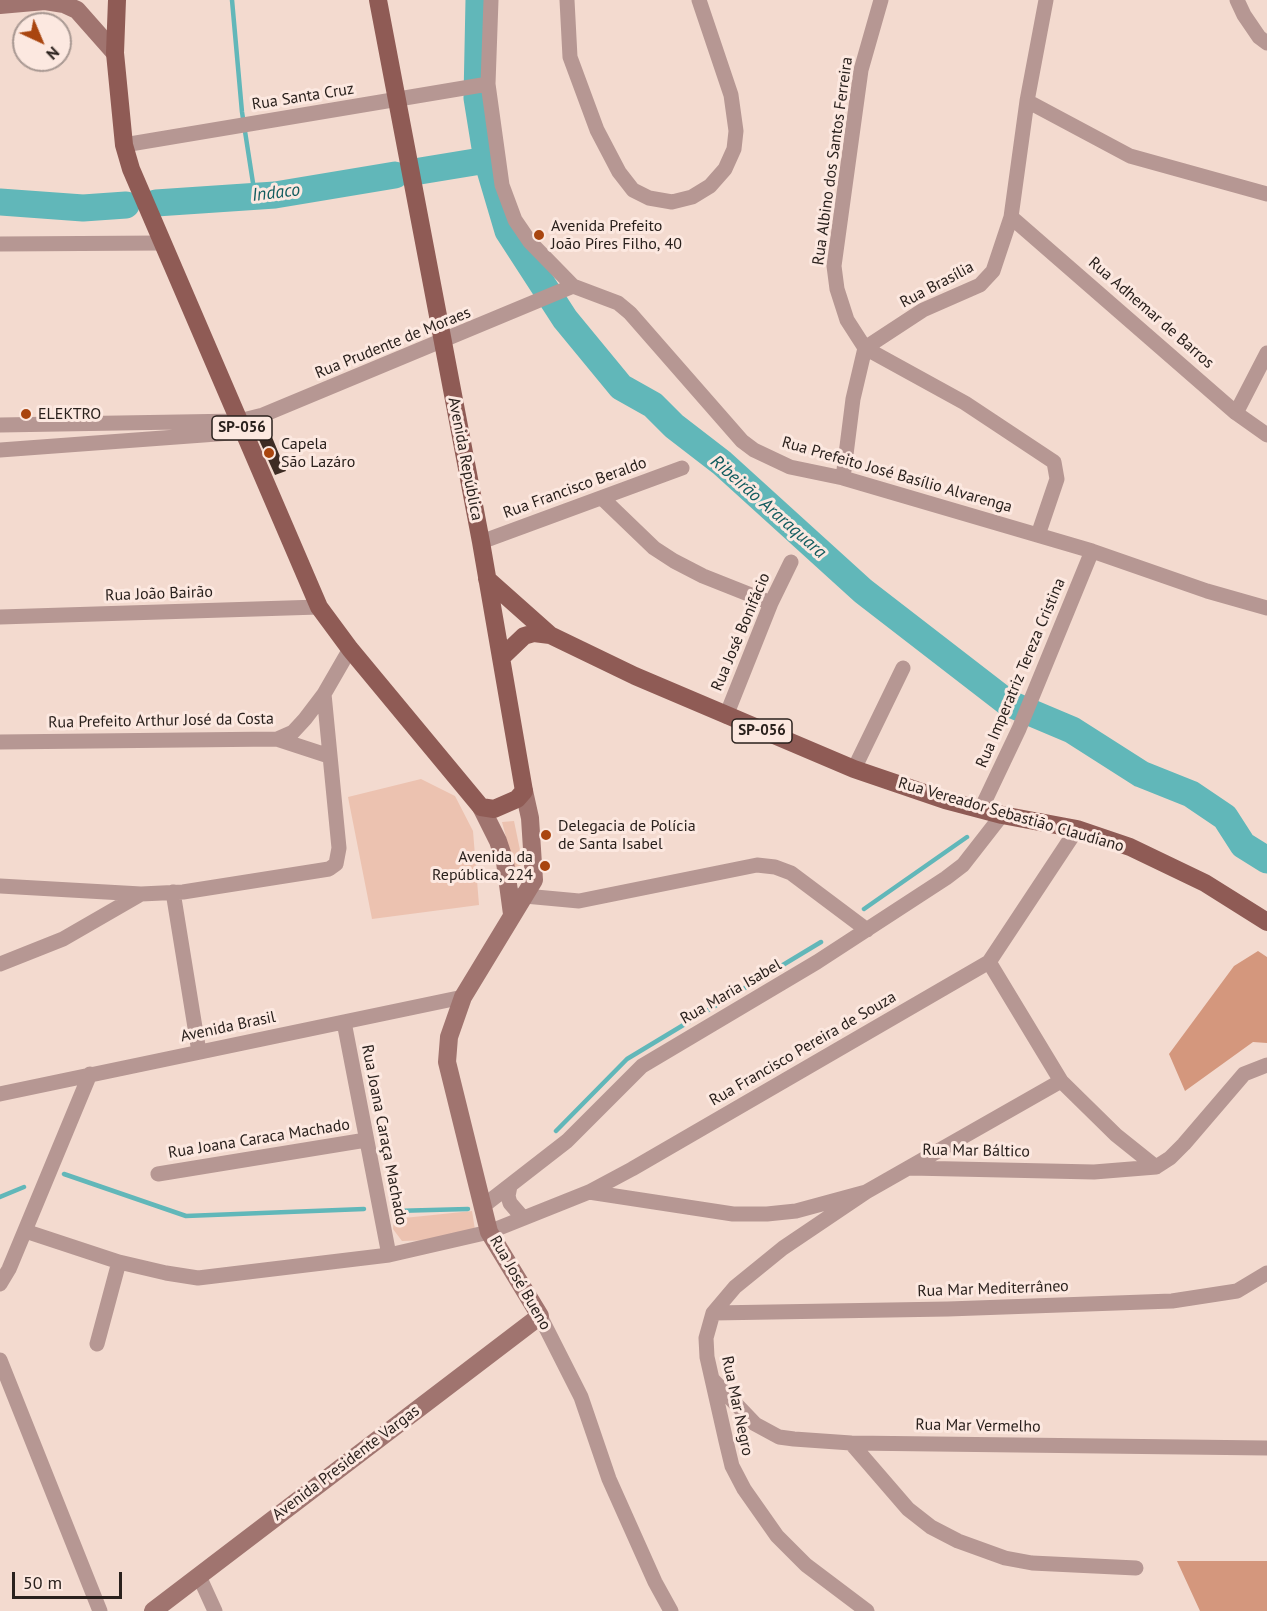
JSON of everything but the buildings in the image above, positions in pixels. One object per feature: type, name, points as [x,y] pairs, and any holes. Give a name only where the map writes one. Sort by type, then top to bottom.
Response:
[{"type":"main road","name":"SP-056","points":[[117,0],[115,53],[124,145],[131,169],[320,607],[350,649],[481,807]]},
{"type":"main road","name":"Avenida República","points":[[378,0],[481,542],[524,791]]},
{"type":"main road","name":"SP-056","points":[[487,579],[550,635]]},
{"type":"main road","points":[[502,657],[524,636],[534,633],[550,635]]},
{"type":"main road","name":"Rua Vereador Sebastião Claudiano","points":[[550,635],[726,716],[854,769],[1002,815],[1077,829],[1130,848],[1205,883],[1267,922]]},
{"type":"main road","points":[[481,807],[494,809],[506,805],[524,791]]},
{"type":"street","points":[[491,0],[485,84],[502,185],[508,206],[530,242],[567,290]]},
{"type":"street","points":[[567,0],[570,57],[578,83],[603,140],[620,172],[633,190],[650,198],[672,202],[692,197],[710,186],[725,169],[735,140],[731,95],[699,0]]},
{"type":"street","name":"Rua Albino dos Santos Ferreira","points":[[881,0],[861,70],[834,266],[837,289],[847,321],[865,348],[965,403],[1054,462],[1057,479],[1038,535]]},
{"type":"street","name":"Rua Brasília","points":[[865,348],[923,310],[969,291],[987,279],[1011,216],[1027,101],[1046,0]]},
{"type":"street","points":[[1237,0],[1249,22],[1267,43]]},
{"type":"street","points":[[0,5],[45,1],[64,4],[77,10],[115,53]]},
{"type":"street","name":"Rua Santa Cruz","points":[[124,145],[485,84]]},
{"type":"street","points":[[1027,101],[1130,156],[1267,194]]},
{"type":"street","name":"Rua Adhemar de Barros","points":[[1011,216],[1236,413],[1267,435]]},
{"type":"street","points":[[0,244],[162,243]]},
{"type":"street","name":"Rua Prudente de Moraes","points":[[241,426],[567,290]]},
{"type":"street","name":"Rua Prefeito José Basílio Alvarenga","points":[[567,290],[618,303],[630,313],[728,426],[754,450],[790,467],[843,478],[1038,535],[1207,591],[1267,608]]},
{"type":"street","points":[[843,478],[853,399],[865,348]]},
{"type":"street","points":[[1236,413],[1267,353]]},
{"type":"street","points":[[0,425],[241,426]]},
{"type":"street","points":[[0,450],[241,426]]},
{"type":"street","name":"Rua Francisco Beraldo","points":[[481,542],[682,468]]},
{"type":"street","points":[[602,498],[654,548],[674,561],[771,603]]},
{"type":"street","name":"Rua Imperatriz Tereza Cristina","points":[[981,809],[1030,704],[1092,551]]},
{"type":"street","name":"Rua José Bonifácio","points":[[726,716],[771,603],[791,562]]},
{"type":"street","name":"Rua João Bairão","points":[[0,617],[320,607]]},
{"type":"street","name":"Rua Prefeito Arthur José da Costa","points":[[0,742],[277,739],[292,732],[324,694],[350,649]]},
{"type":"street","points":[[854,769],[903,668]]},
{"type":"street","points":[[0,886],[141,894],[173,892],[319,872],[336,864],[339,848],[324,694]]},
{"type":"street","points":[[277,739],[329,756]]},
{"type":"street","name":"Avenida República","points":[[512,914],[518,895],[534,873],[530,818],[524,791]]},
{"type":"street","points":[[481,807],[498,841],[508,875],[518,895],[579,900],[757,865],[775,867],[791,873],[867,930]]},
{"type":"street","name":"Rua Maria Isabel","points":[[482,1207],[567,1141],[642,1066],[867,930],[963,865],[1002,815]]},
{"type":"street","name":"Rua Francisco Pereira de Souza","points":[[25,1231],[119,1262],[198,1278],[389,1255],[489,1232],[589,1192],[989,962],[1077,829]]},
{"type":"street","points":[[173,892],[199,1052]]},
{"type":"street","points":[[0,964],[63,939],[141,894]]},
{"type":"street","name":"Rua José Bueno","points":[[512,914],[463,997],[449,1037],[447,1062],[489,1232],[540,1316],[580,1397],[609,1479],[654,1582],[671,1611]]},
{"type":"street","points":[[989,962],[1061,1081],[1116,1135],[1156,1167],[1170,1158],[1184,1144],[1244,1074],[1267,1065]]},
{"type":"street","name":"Avenida Brasil","points":[[0,1094],[463,997]]},
{"type":"street","name":"Rua Joana Caraça Machado","points":[[344,1022],[389,1255]]},
{"type":"street","points":[[0,1284],[25,1231],[90,1074]]},
{"type":"street","points":[[910,1168],[1061,1081]]},
{"type":"street","name":"Rua Joana Caraca Machado","points":[[158,1174],[366,1140]]},
{"type":"street","name":"Rua Mar Báltico","points":[[589,1192],[733,1214],[767,1214],[796,1211],[866,1192],[910,1168],[1094,1172],[1156,1167]]},
{"type":"street","points":[[510,1185],[508,1196],[510,1203],[523,1218]]},
{"type":"street","name":"Rua Mar Negro","points":[[866,1192],[783,1248],[735,1287],[713,1313],[706,1338],[712,1379],[732,1466],[744,1490],[777,1536],[806,1565],[867,1611]]},
{"type":"street","points":[[97,1344],[119,1262]]},
{"type":"street","name":"Rua Mar Mediterrâneo","points":[[713,1313],[948,1309],[1172,1300],[1237,1290],[1267,1273]]},
{"type":"street","name":"Avenida Presidente Vargas","points":[[153,1611],[540,1316]]},
{"type":"street","points":[[0,1360],[100,1611]]},
{"type":"street","name":"Rua Mar Vermelho","points":[[712,1379],[755,1424],[766,1431],[794,1439],[851,1443],[1267,1448]]},
{"type":"street","points":[[851,1443],[908,1509],[931,1527],[958,1541],[1005,1558],[1032,1563],[1136,1568]]},
{"type":"street","points":[[199,1576],[215,1611]]},
{"type":"shaded area","points":[[421,779],[455,796],[473,831],[479,905],[372,919],[348,797]]},
{"type":"shaded area","points":[[514,821],[520,850],[521,881],[515,871],[502,822]]},
{"type":"shaded area","points":[[1258,951],[1267,957],[1267,1043],[1253,1042],[1185,1091],[1169,1054],[1234,966]]},
{"type":"shaded area","points":[[472,1211],[475,1230],[435,1240],[402,1241],[393,1229],[394,1219]]},
{"type":"shaded area","points":[[1177,1561],[1267,1561],[1267,1611],[1200,1611]]},
{"type":"waterway","points":[[232,0],[242,112],[255,196]]},
{"type":"waterway","name":"Ribeirão Araraquara","points":[[479,0],[477,98],[487,160],[508,231],[565,319],[621,387],[653,405],[674,426],[722,463],[863,591],[1008,703],[1072,730],[1141,774],[1191,794],[1225,817],[1243,845],[1267,860]]},
{"type":"waterway","name":"Indaco","points":[[420,171],[487,160]]},
{"type":"waterway","name":"Indaco","points":[[156,203],[275,195],[395,175]]},
{"type":"waterway","name":"Indaco","points":[[0,202],[83,208],[126,205]]},
{"type":"waterway","points":[[864,909],[967,837]]},
{"type":"waterway","points":[[556,1131],[627,1059],[821,942]]},
{"type":"waterway","points":[[64,1174],[186,1216],[364,1209]]},
{"type":"waterway","points":[[0,1197],[24,1187]]},
{"type":"waterway","points":[[394,1211],[468,1209]]},
{"type":"place","name":"Avenida Prefeito João Píres Filho, 40","points":[[539,235]]},
{"type":"place","name":"ELEKTRO","points":[[26,414]]},
{"type":"place","name":"Capela São Lazáro","points":[[269,453]]},
{"type":"place","name":"Delegacia de Polícia de Santa Isabel","points":[[546,835]]},
{"type":"place","name":"Avenida da República, 224","points":[[545,866]]}]
